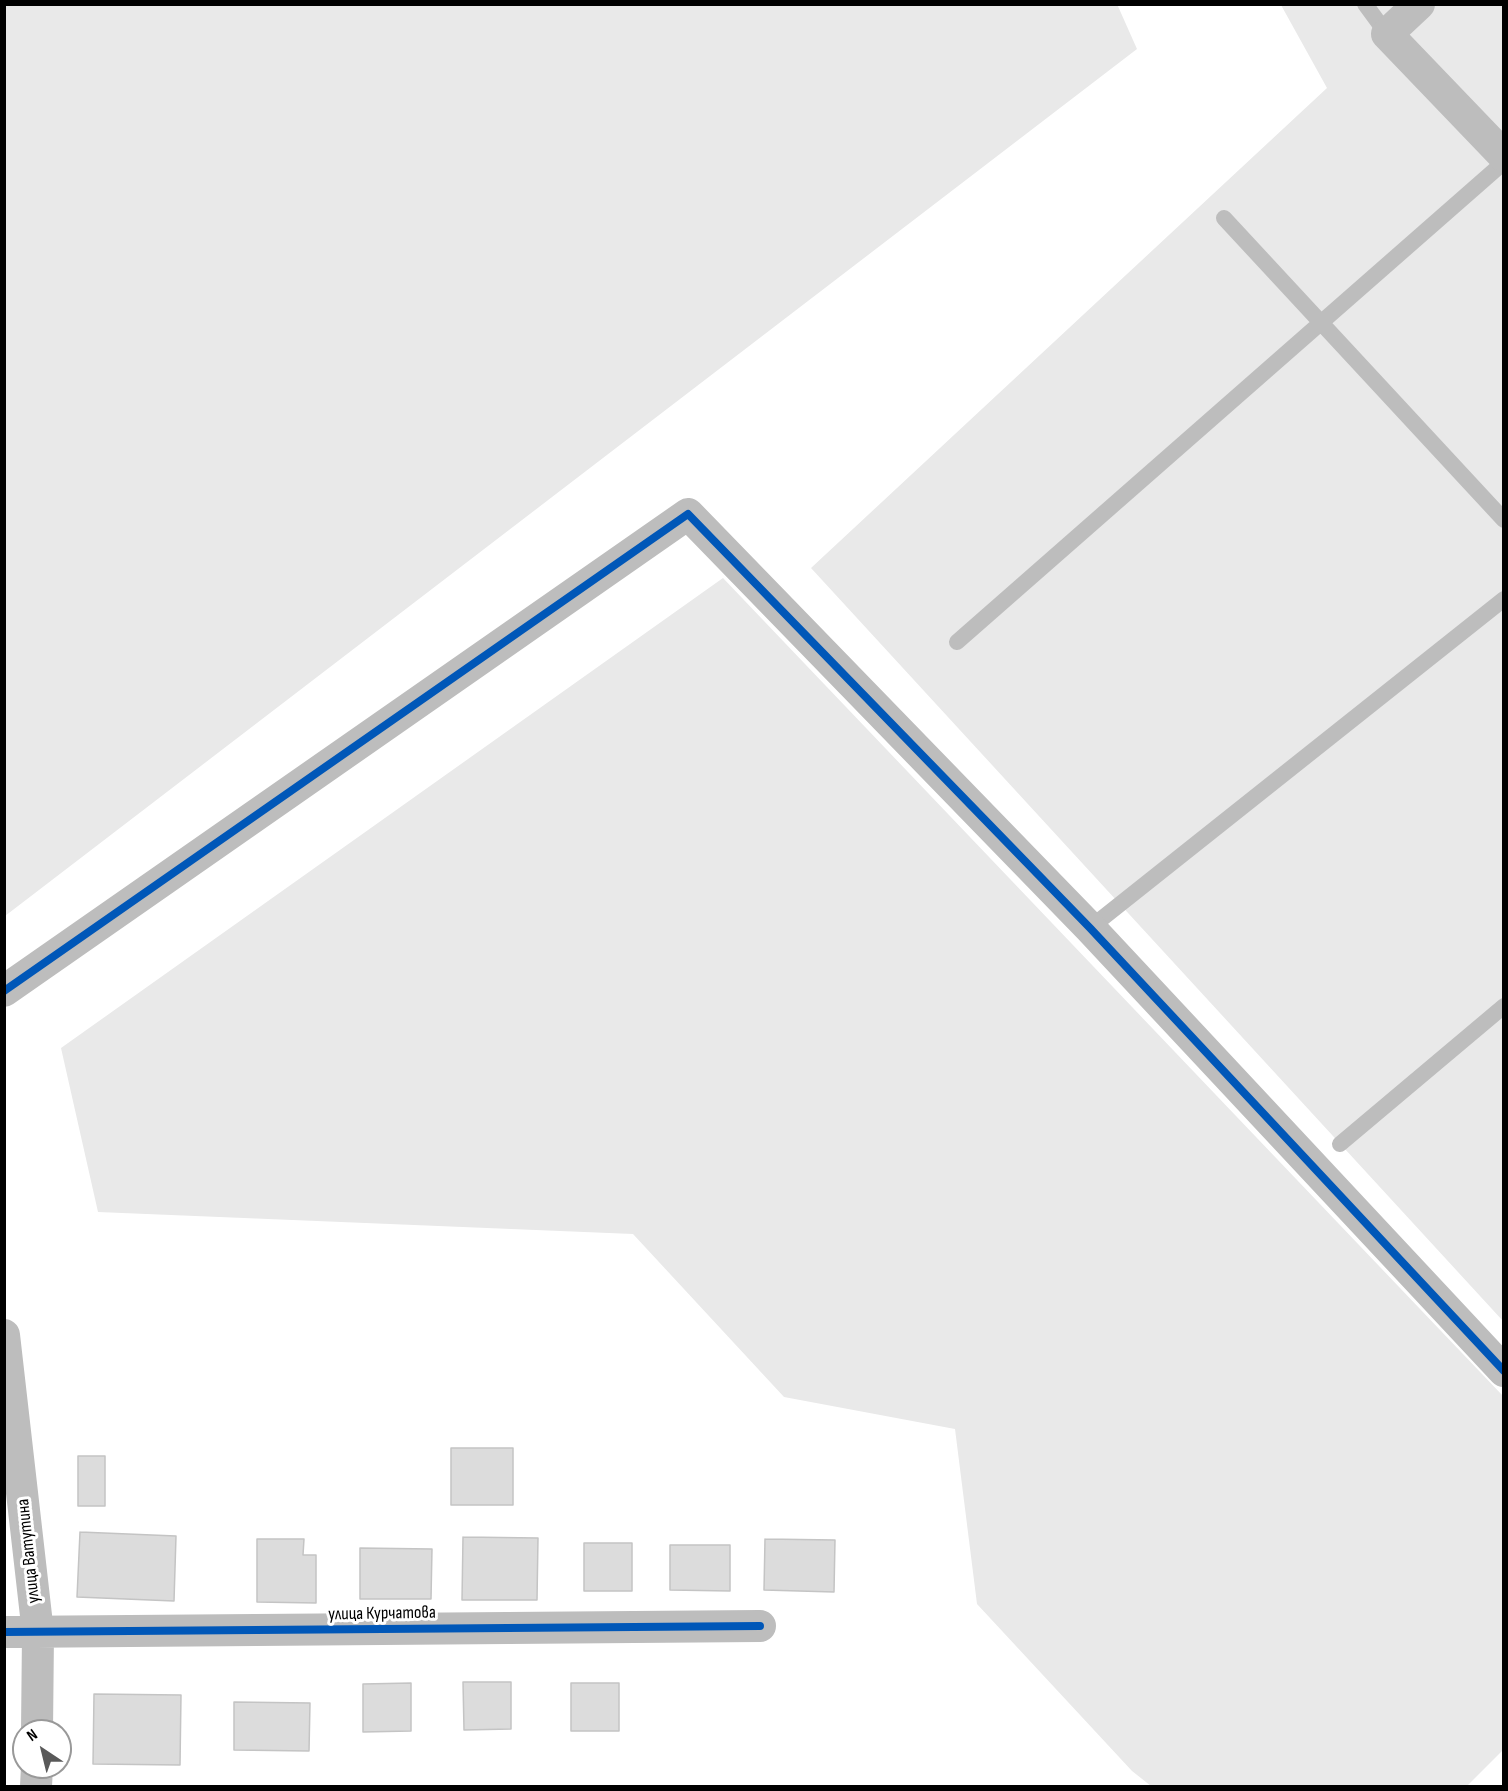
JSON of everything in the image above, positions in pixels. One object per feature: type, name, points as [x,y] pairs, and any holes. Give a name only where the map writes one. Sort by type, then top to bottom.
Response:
[{"type":"street","points":[[1419,4],[1387,34],[1503,156]]},
{"type":"street","points":[[4,992],[688,514],[1090,928],[1503,1371]]},
{"type":"street","name":"улица Ватутина","points":[[4,1335],[38,1633],[37,1719]]},
{"type":"street","name":"улица Курчатова","points":[[4,1632],[760,1626]]},
{"type":"lane","points":[[1365,4],[1387,34]]},
{"type":"lane","points":[[957,642],[1503,162]]},
{"type":"lane","points":[[1224,218],[1503,520]]},
{"type":"lane","points":[[1090,928],[1503,599]]},
{"type":"lane","points":[[1340,1144],[1503,1006]]},
{"type":"shaded area","points":[[5,4],[1117,4],[1137,49],[5,916]]},
{"type":"shaded area","points":[[1281,5],[1503,5],[1503,1321],[811,568],[1327,88]]},
{"type":"shaded area","points":[[723,578],[1503,1396],[1503,1750],[1467,1786],[1151,1786],[1132,1771],[977,1604],[955,1429],[784,1397],[633,1234],[98,1212],[61,1048]]},
{"type":"building","points":[[451,1448],[513,1448],[513,1505],[451,1505]]},
{"type":"building","points":[[78,1456],[105,1456],[105,1506],[78,1506]]},
{"type":"building","points":[[80,1532],[176,1536],[174,1601],[77,1597]]},
{"type":"building","points":[[463,1537],[538,1538],[537,1600],[462,1600]]},
{"type":"building","points":[[257,1539],[304,1539],[303,1555],[316,1555],[316,1603],[257,1602]]},
{"type":"building","points":[[765,1539],[835,1540],[834,1592],[764,1590]]},
{"type":"building","points":[[584,1543],[632,1543],[632,1591],[584,1591]]},
{"type":"building","points":[[670,1545],[730,1545],[730,1591],[670,1590]]},
{"type":"building","points":[[360,1548],[432,1549],[431,1599],[360,1599]]},
{"type":"building","points":[[463,1682],[511,1682],[511,1729],[464,1730]]},
{"type":"building","points":[[411,1683],[411,1731],[363,1732],[363,1684]]},
{"type":"building","points":[[571,1683],[619,1683],[619,1731],[571,1731]]},
{"type":"building","points":[[94,1694],[181,1695],[180,1765],[93,1764]]},
{"type":"building","points":[[234,1702],[310,1703],[309,1751],[234,1750]]},
{"type":"cycle path","points":[[4,991],[688,514],[1090,928],[1504,1371]]},
{"type":"cycle path","points":[[4,1632],[760,1626]]}]
